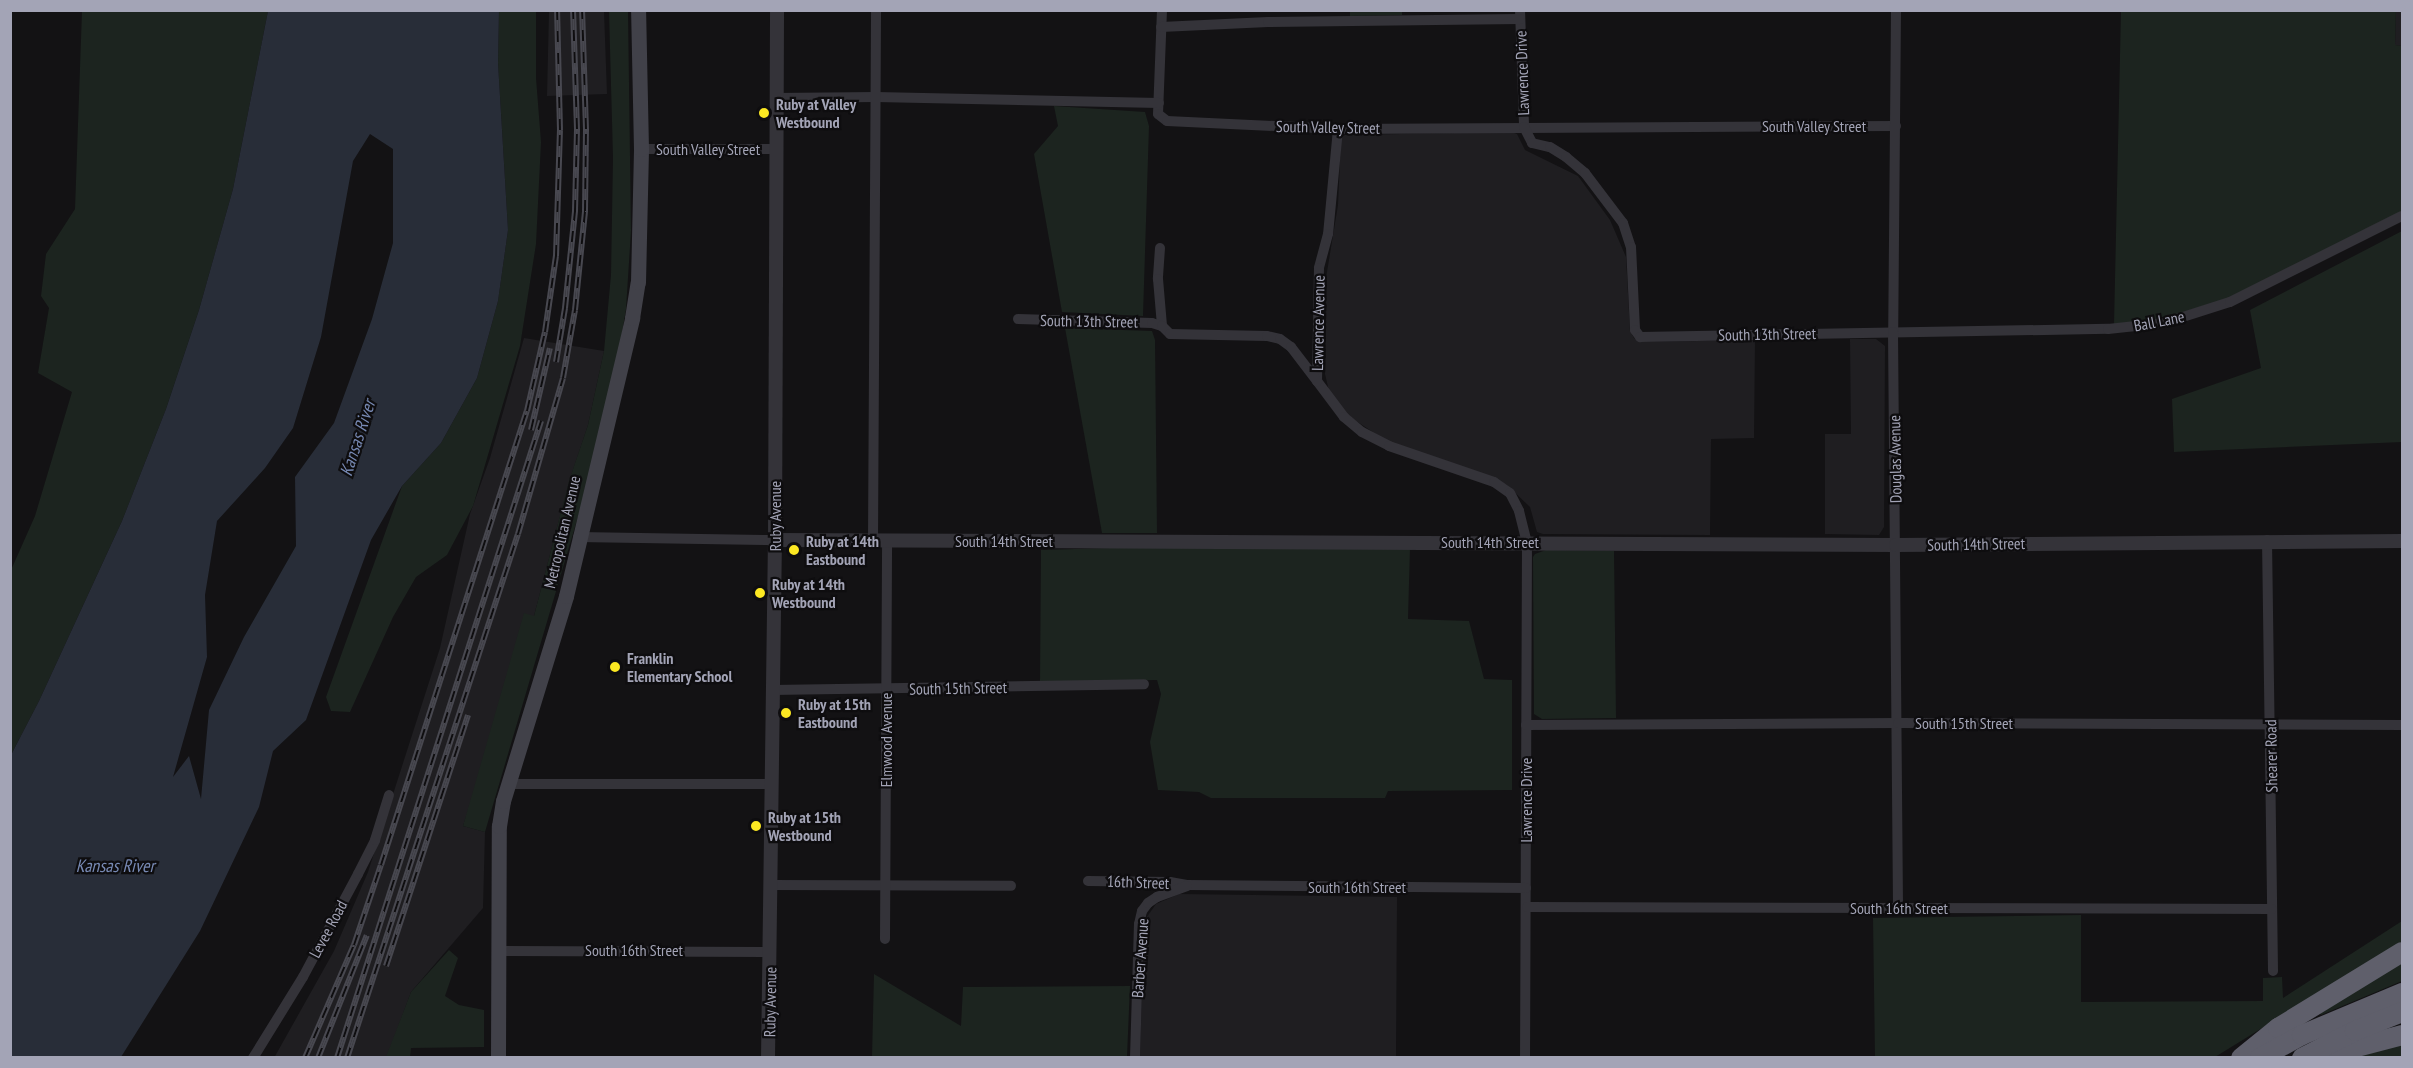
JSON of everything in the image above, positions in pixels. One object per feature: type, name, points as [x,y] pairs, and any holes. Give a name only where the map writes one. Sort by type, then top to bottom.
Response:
[{"type":"highway","points":[[2241,1058],[2278,1029],[2403,952]]},
{"type":"highway","points":[[2260,1058],[2302,1035],[2403,993]]},
{"type":"highway","points":[[2302,1058],[2355,1031],[2403,1012]]},
{"type":"highway","points":[[2317,1058],[2403,1035]]},
{"type":"main road","name":"Metropolitan Avenue","points":[[498,1058],[499,826],[508,784],[551,653],[633,318],[640,242],[641,149],[638,10]]},
{"type":"street","name":"Ruby Avenue","points":[[768,1058],[775,540],[777,10]]},
{"type":"street","points":[[775,98],[876,97],[1159,103],[1162,10]]},
{"type":"street","name":"Douglas Avenue","points":[[1896,10],[1893,332],[1898,908]]},
{"type":"street","points":[[876,12],[876,97]]},
{"type":"street","points":[[1161,27],[1520,15]]},
{"type":"street","name":"Lawrence Drive","points":[[1520,15],[1524,127],[1532,143],[1558,152],[1585,173],[1623,223],[1631,247],[1633,316],[1635,330],[1640,337]]},
{"type":"street","name":"Elmwood Avenue","points":[[876,97],[880,540],[886,690],[885,939]]},
{"type":"street","name":"South Valley Street","points":[[1159,103],[1158,114],[1167,122],[1338,129],[1896,126]]},
{"type":"street","name":"Lawrence Avenue","points":[[1338,129],[1328,234],[1319,268],[1317,381],[1344,417],[1362,432],[1389,446],[1494,482],[1510,493],[1519,511],[1527,542]]},
{"type":"street","name":"South Valley Street","points":[[641,149],[775,149]]},
{"type":"street","name":"Ball Lane","points":[[1893,332],[2108,329],[2164,323],[2230,302],[2403,216]]},
{"type":"street","points":[[1160,248],[1158,279],[1162,326]]},
{"type":"street","name":"South 13th Street","points":[[1018,319],[1152,323],[1162,326],[1170,334],[1268,336],[1280,339],[1292,347],[1317,381]]},
{"type":"street","name":"South 13th Street","points":[[1640,337],[1893,332]]},
{"type":"street","name":"South 14th Street","points":[[578,537],[775,540],[1896,545],[2267,540],[2403,541]]},
{"type":"street","name":"Shearer Road","points":[[2267,540],[2273,971]]},
{"type":"street","name":"Lawrence Drive","points":[[1525,1058],[1527,542]]},
{"type":"street","name":"South 15th Street","points":[[772,690],[886,690],[1144,684]]},
{"type":"street","name":"South 15th Street","points":[[1526,726],[1898,723],[2403,725]]},
{"type":"street","points":[[508,784],[771,783]]},
{"type":"street","name":"Levee Road","points":[[253,1058],[303,977],[358,874],[375,840],[389,795]]},
{"type":"street","name":"16th Street","points":[[1088,881],[1170,882],[1187,885]]},
{"type":"street","points":[[771,885],[1011,886]]},
{"type":"street","name":"South 16th Street","points":[[1187,885],[1526,888]]},
{"type":"street","name":"Barber Avenue","points":[[1136,1058],[1139,924],[1142,911],[1157,897],[1187,885]]},
{"type":"street","name":"South 16th Street","points":[[1527,907],[2272,909]]},
{"type":"street","name":"South 16th Street","points":[[497,951],[771,952]]},
{"type":"shaded area","points":[[82,11],[268,11],[233,189],[199,310],[166,409],[122,521],[39,701],[11,755],[11,570],[35,516],[72,392],[38,373],[49,308],[41,296],[46,254],[75,209]]},
{"type":"shaded area","points":[[499,11],[536,11],[536,78],[541,142],[536,244],[520,346],[473,506],[447,555],[416,577],[393,617],[350,712],[331,711],[326,697],[402,486],[441,443],[477,378],[498,301],[508,230],[498,63]]},
{"type":"shaded area","points":[[549,11],[604,11],[607,94],[547,96]]},
{"type":"shaded area","points":[[609,11],[628,11],[631,231],[626,309],[618,357],[590,476],[485,832],[463,826],[524,613],[534,616],[569,481],[588,425],[604,351],[611,275],[613,158]]},
{"type":"shaded area","points":[[1350,11],[1402,11],[1402,15],[1350,16]]},
{"type":"shaded area","points":[[2121,11],[2396,11],[2395,45],[2402,46],[2402,211],[2233,297],[2157,320],[2114,324]]},
{"type":"shaded area","points":[[2396,11],[2402,11],[2402,46],[2395,45]]},
{"type":"shaded area","points":[[1054,106],[1145,112],[1149,126],[1143,316],[1062,312],[1034,154],[1058,126]]},
{"type":"shaded area","points":[[1511,132],[1517,134],[1525,150],[1578,176],[1610,220],[1626,257],[1630,331],[1634,338],[1640,342],[1755,340],[1754,438],[1711,439],[1710,535],[1543,534],[1537,532],[1530,507],[1507,485],[1388,442],[1344,413],[1329,391],[1325,374],[1326,278],[1338,205],[1341,137],[1345,135]]},
{"type":"shaded area","points":[[2402,231],[2402,442],[2174,452],[2172,399],[2261,368],[2250,310]]},
{"type":"shaded area","points":[[1065,328],[1152,331],[1155,340],[1157,533],[1102,533]]},
{"type":"shaded area","points":[[524,338],[604,351],[588,425],[569,482],[534,616],[463,826],[485,832],[483,908],[411,992],[387,1057],[274,1058],[334,951],[368,872],[440,648],[470,514],[490,458]]},
{"type":"shaded area","points":[[1850,339],[1876,339],[1885,346],[1884,527],[1879,535],[1825,534],[1825,434],[1851,434]]},
{"type":"shaded area","points":[[1410,548],[1408,619],[1469,621],[1484,679],[1512,680],[1512,790],[1388,791],[1385,798],[1211,798],[1199,792],[1158,790],[1150,742],[1161,694],[1157,680],[1040,682],[1041,550]]},
{"type":"shaded area","points":[[1546,550],[1614,551],[1616,718],[1542,719],[1534,714],[1533,557]]},
{"type":"shaded area","points":[[1179,894],[1397,897],[1396,1057],[1140,1058],[1144,921],[1156,904]]},
{"type":"shaded area","points":[[2081,915],[2081,1002],[2263,1001],[2263,978],[2282,977],[2283,998],[2402,921],[2402,942],[2215,1057],[1875,1058],[1873,918]]},
{"type":"shaded area","points":[[449,950],[458,958],[445,996],[459,1005],[484,1010],[484,1047],[411,1048],[410,1057],[386,1057],[411,992]]},
{"type":"shaded area","points":[[2402,958],[2402,981],[2321,1015],[2317,1010]]},
{"type":"shaded area","points":[[874,974],[961,1026],[963,987],[1130,986],[1127,1057],[872,1057]]},
{"type":"shaded area","points":[[2402,1043],[2402,1057],[2354,1058]]},
{"type":"water","name":"Kansas River","points":[[268,11],[499,11],[498,63],[508,230],[498,301],[477,378],[441,443],[402,486],[371,540],[306,720],[273,751],[259,807],[200,931],[121,1057],[11,1057],[11,755],[39,701],[122,521],[166,409],[199,310],[233,189]],"holes":[[[370,134],[393,149],[393,243],[372,319],[334,423],[295,477],[296,546],[244,637],[209,710],[201,799],[189,756],[173,777],[207,657],[205,595],[217,521],[265,468],[293,428],[321,337],[353,161]]]},
{"type":"railway","points":[[305,1058],[354,945],[527,411],[545,332],[556,256],[560,130],[557,10]]},
{"type":"railway","points":[[556,362],[565,308],[575,211],[577,129],[573,10]]},
{"type":"railway","points":[[347,1058],[518,534],[563,378],[575,310],[585,211],[586,129],[582,10]]},
{"type":"railway","points":[[531,430],[550,348]]},
{"type":"railway","points":[[337,1058],[541,421]]},
{"type":"railway","points":[[386,966],[468,715]]},
{"type":"railway","points":[[318,1058],[367,935]]},
{"type":"place","name":"Ruby at Valley Westbound","points":[[764,113]]},
{"type":"place","name":"Ruby at 14th Eastbound","points":[[794,550]]},
{"type":"place","name":"Ruby at 14th Westbound","points":[[760,593]]},
{"type":"place","name":"Franklin Elementary School","points":[[615,667]]},
{"type":"place","name":"Ruby at 15th Eastbound","points":[[786,713]]},
{"type":"place","name":"Ruby at 15th Westbound","points":[[756,826]]}]
